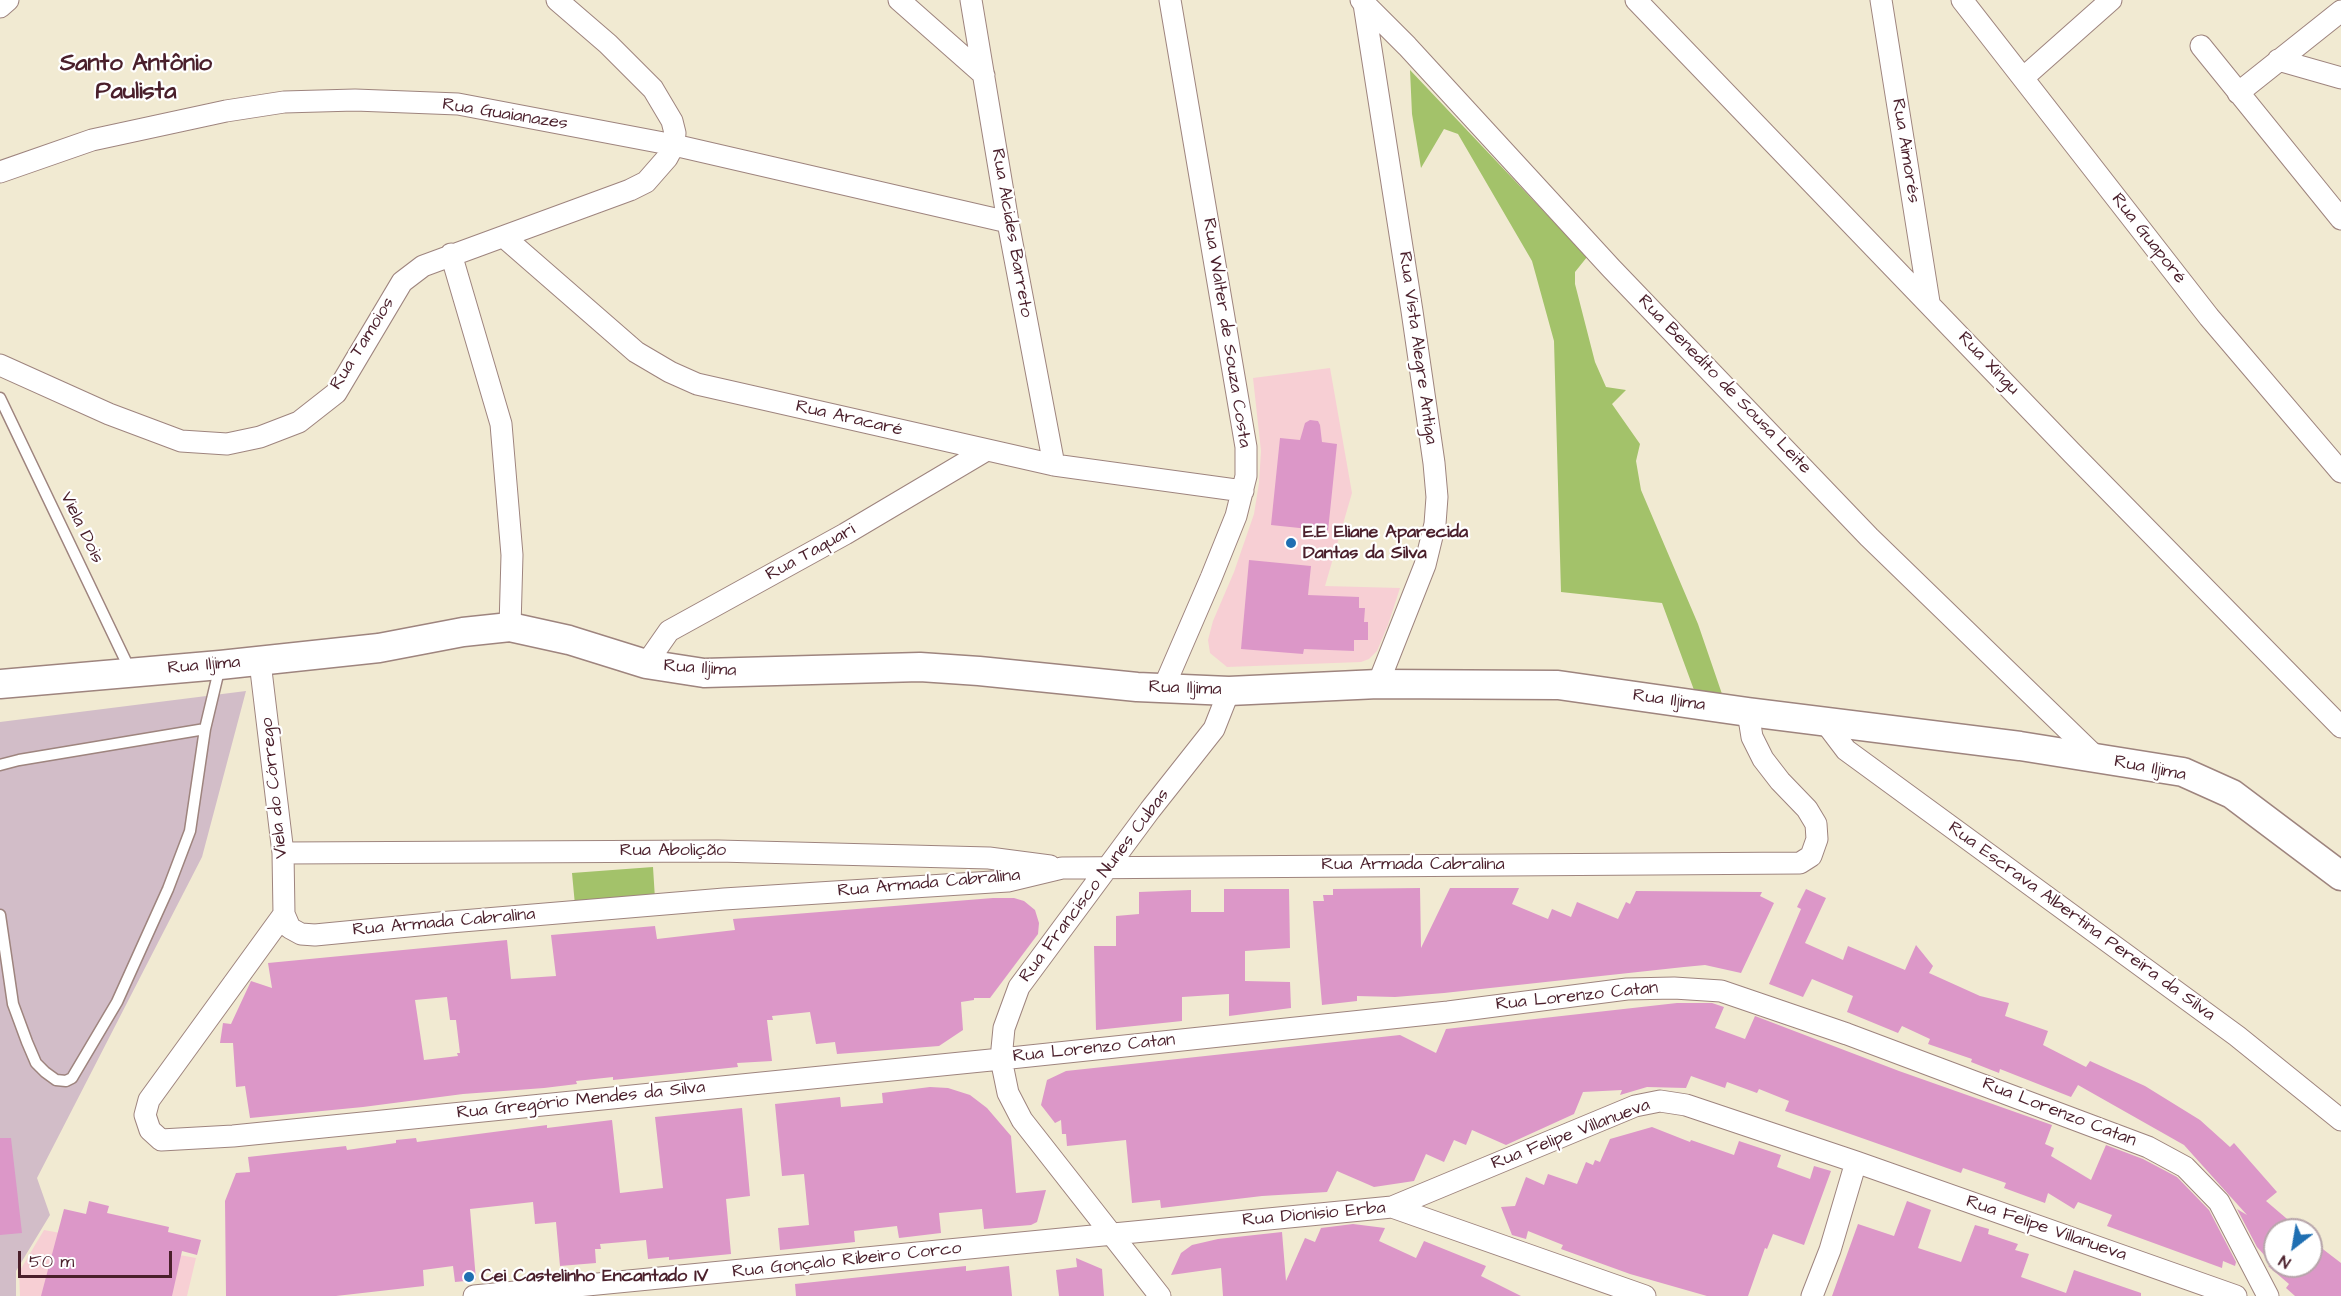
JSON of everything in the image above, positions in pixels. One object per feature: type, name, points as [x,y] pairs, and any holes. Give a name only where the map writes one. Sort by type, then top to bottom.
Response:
[{"type":"main road","name":"Rua Iljima","points":[[0,684],[260,662],[379,648],[463,632],[510,627],[569,640],[646,664],[704,673],[920,668],[979,670],[1163,689],[1229,691],[1378,684],[1558,685],[1748,712],[2020,746],[2183,772],[2232,794],[2341,876]]},
{"type":"street","points":[[0,7],[8,0]]},
{"type":"street","points":[[557,0],[608,44],[653,89],[672,120],[675,133],[674,145]]},
{"type":"street","points":[[899,0],[984,75]]},
{"type":"street","name":"Rua Alcides Barreto","points":[[971,0],[1008,222],[1054,465]]},
{"type":"street","name":"Rua Walter de Souza Costa","points":[[1163,689],[1211,578],[1243,491],[1246,476],[1246,447],[1170,0]]},
{"type":"street","name":"Rua Xingu","points":[[1636,0],[2073,454],[2341,728]]},
{"type":"street","name":"Rua Aimorés","points":[[1881,0],[1929,302]]},
{"type":"street","name":"Rua Guaporé","points":[[1962,0],[2209,317],[2341,472]]},
{"type":"street","points":[[2023,78],[2111,0]]},
{"type":"street","name":"Rua Vista Alegre Antiga","points":[[1363,2],[1414,323],[1437,497],[1435,524],[1425,565],[1378,684]]},
{"type":"street","name":"Rua Benedito de Sousa Leite","points":[[1363,2],[1407,46],[1611,268],[1869,537],[2098,759]]},
{"type":"street","points":[[2238,93],[2341,11]]},
{"type":"street","points":[[2201,46],[2341,219]]},
{"type":"street","points":[[2278,60],[2341,78]]},
{"type":"street","name":"Rua Guaianazes","points":[[0,172],[92,140],[186,118],[284,102],[355,100],[458,104],[674,145],[1008,222]]},
{"type":"street","name":"Rua Tamoios","points":[[0,365],[109,414],[181,441],[227,444],[260,437],[299,422],[336,393],[402,282],[423,266],[630,190],[646,182],[667,158],[674,145]]},
{"type":"street","name":"Rua Aracaré","points":[[504,237],[636,352],[670,372],[697,384],[1054,465],[1243,491]]},
{"type":"street","points":[[451,254],[501,424],[512,555],[510,627]]},
{"type":"street","name":"Rua Taquari","points":[[646,664],[669,632],[845,534],[985,451]]},
{"type":"street","name":"Viela do Córrego","points":[[260,662],[283,853],[284,914]]},
{"type":"street","name":"Rua Francisco Nunes Cubas","points":[[1160,1296],[1022,1120],[1008,1092],[1000,1059],[1004,1028],[1019,987],[1150,810],[1214,729],[1229,691]]},
{"type":"street","name":"Rua Armada Cabralina","points":[[284,914],[290,927],[301,934],[315,935],[712,900],[1008,881],[1062,868],[1800,863],[1811,856],[1817,839],[1816,824],[1807,809],[1780,782],[1763,759],[1752,737],[1748,712]]},
{"type":"street","name":"Rua Escrava Albertina Pereira da Silva","points":[[1824,721],[1846,750],[2237,1036],[2341,1120]]},
{"type":"street","name":"Rua Abolição","points":[[283,853],[718,851],[989,858],[1062,868]]},
{"type":"street","name":"Rua Gregório Mendes da Silva","points":[[284,914],[149,1100],[145,1115],[150,1130],[161,1140],[233,1136],[1000,1059]]},
{"type":"street","name":"Rua Lorenzo Catan","points":[[1000,1059],[1448,1012],[1627,989],[1674,988],[1721,992],[1847,1034],[2148,1147],[2185,1167],[2219,1202],[2268,1296]]},
{"type":"street","name":"Rua Felipe Villanueva","points":[[1392,1207],[1635,1106],[1660,1101],[1686,1105],[1856,1162],[2236,1296]]},
{"type":"street","points":[[1812,1296],[1830,1250],[1856,1162]]},
{"type":"street","name":"Rua Dionisio Erba","points":[[1113,1234],[1392,1207],[1645,1296]]},
{"type":"street","name":"Rua Gonçalo Ribeiro Corco","points":[[474,1296],[1113,1234]]},
{"type":"lane","name":"Viela Dois","points":[[0,398],[131,672]]},
{"type":"lane","points":[[0,915],[13,1004],[27,1042],[36,1063],[45,1072],[56,1080],[66,1081],[72,1078],[117,1002],[168,889],[190,831],[205,729],[220,666]]},
{"type":"lane","points":[[0,765],[205,729]]},
{"type":"shaded area","name":"E.E Eliane Aparecida Dantas da Silva","points":[[1330,368],[1352,493],[1325,586],[1400,588],[1388,625],[1377,651],[1369,659],[1361,662],[1227,667],[1210,653],[1208,640],[1213,621],[1234,572],[1254,514],[1261,451],[1253,378]]},
{"type":"shaded area","points":[[246,691],[202,857],[37,1178],[50,1215],[16,1271],[16,1296],[0,1296],[0,722]]},
{"type":"shaded area","points":[[44,1230],[196,1258],[187,1296],[20,1296],[19,1272]]},
{"type":"green space","points":[[1410,70],[1587,257],[1575,272],[1575,284],[1595,362],[1606,387],[1626,390],[1612,404],[1640,444],[1636,461],[1641,490],[1698,624],[1722,694],[1694,690],[1662,603],[1561,592],[1554,341],[1532,261],[1458,134],[1444,129],[1421,168],[1412,114]]},
{"type":"green space","points":[[653,867],[655,899],[575,905],[572,873]]},
{"type":"building","points":[[1310,420],[1318,421],[1322,442],[1337,444],[1328,531],[1271,525],[1280,438],[1300,440],[1305,423]]},
{"type":"building","points":[[1249,560],[1311,566],[1308,595],[1359,597],[1359,608],[1365,608],[1364,622],[1368,622],[1368,640],[1354,640],[1354,651],[1304,649],[1303,654],[1241,649]]},
{"type":"building","points":[[1420,888],[1421,948],[1450,888],[1519,888],[1512,904],[1548,919],[1552,909],[1571,917],[1577,902],[1618,919],[1626,902],[1630,904],[1636,891],[1762,892],[1760,896],[1774,903],[1741,973],[1705,965],[1444,993],[1395,997],[1357,996],[1357,1001],[1322,1005],[1313,901],[1324,901],[1323,895],[1333,895],[1333,889]]},
{"type":"building","points":[[1224,889],[1289,889],[1290,948],[1245,951],[1245,981],[1290,982],[1291,1008],[1229,1016],[1229,994],[1182,997],[1182,1021],[1096,1030],[1094,946],[1116,946],[1116,916],[1139,914],[1139,892],[1191,890],[1191,912],[1224,912]]},
{"type":"building","points":[[1806,889],[1826,898],[1805,943],[1843,960],[1848,946],[1905,970],[1916,945],[1933,966],[1929,973],[1980,996],[2009,1003],[2005,1016],[2048,1031],[2043,1045],[2086,1067],[2090,1061],[2145,1086],[2200,1120],[2230,1147],[2234,1143],[2277,1192],[2266,1201],[2286,1218],[2263,1218],[2263,1254],[2257,1247],[2237,1209],[2247,1215],[2184,1145],[2078,1085],[2071,1097],[2000,1069],[1999,1073],[1971,1062],[1972,1059],[1928,1044],[1930,1039],[1902,1026],[1898,1033],[1847,1012],[1853,996],[1812,979],[1803,997],[1769,984],[1801,909],[1797,907]]},
{"type":"building","points":[[1014,898],[1024,901],[1035,910],[1039,923],[1038,934],[990,998],[974,998],[974,1000],[961,1002],[963,1030],[939,1046],[837,1054],[835,1042],[816,1044],[810,1012],[772,1016],[773,1020],[767,1020],[772,1061],[737,1063],[738,1067],[613,1080],[613,1077],[576,1081],[577,1084],[544,1088],[463,1094],[250,1118],[245,1086],[236,1087],[233,1043],[220,1043],[223,1023],[231,1024],[251,981],[272,988],[268,963],[507,940],[511,979],[556,976],[551,935],[655,926],[657,939],[735,930],[733,919]],"holes":[[[447,997],[450,1020],[456,1020],[460,1053],[457,1053],[458,1056],[424,1060],[415,1000]]]},
{"type":"building","points":[[1677,1003],[1712,1003],[1724,1007],[1715,1028],[1745,1039],[1755,1016],[1899,1071],[2052,1125],[2045,1144],[2054,1148],[2051,1156],[2091,1180],[2106,1145],[2143,1159],[2177,1177],[2209,1210],[2236,1262],[2235,1266],[2223,1261],[2222,1268],[2107,1226],[2112,1215],[2078,1202],[2074,1209],[2048,1193],[2045,1203],[2004,1188],[2006,1183],[1963,1168],[1961,1173],[1785,1111],[1789,1101],[1759,1089],[1757,1093],[1727,1082],[1725,1088],[1691,1076],[1686,1088],[1647,1087],[1620,1095],[1622,1090],[1583,1092],[1574,1114],[1506,1145],[1472,1130],[1466,1145],[1454,1140],[1444,1162],[1426,1154],[1414,1181],[1374,1187],[1337,1171],[1327,1192],[1262,1196],[1161,1208],[1160,1200],[1132,1203],[1126,1140],[1067,1146],[1066,1134],[1062,1134],[1061,1120],[1055,1123],[1041,1105],[1047,1080],[1066,1071],[1400,1035],[1436,1053],[1446,1029]]},
{"type":"building","points":[[930,1087],[948,1088],[970,1095],[987,1108],[1011,1136],[1016,1193],[1046,1190],[1037,1222],[1031,1225],[984,1229],[982,1209],[939,1213],[941,1233],[899,1238],[897,1226],[854,1231],[855,1242],[780,1250],[778,1228],[809,1225],[804,1174],[782,1176],[775,1104],[840,1097],[841,1107],[883,1103],[882,1093]]},
{"type":"building","points":[[742,1108],[750,1196],[726,1199],[731,1254],[669,1260],[669,1257],[648,1259],[646,1240],[600,1244],[601,1249],[595,1249],[596,1263],[560,1266],[556,1222],[535,1224],[533,1202],[470,1209],[476,1280],[455,1282],[453,1266],[423,1270],[424,1286],[336,1296],[226,1296],[225,1201],[236,1173],[250,1172],[248,1157],[346,1146],[347,1150],[396,1143],[396,1140],[416,1138],[417,1142],[547,1125],[547,1128],[612,1120],[620,1193],[663,1188],[655,1117]]},
{"type":"building","points":[[1652,1127],[1690,1142],[1691,1140],[1734,1155],[1739,1141],[1781,1155],[1777,1167],[1810,1179],[1814,1166],[1831,1171],[1804,1245],[1773,1234],[1767,1249],[1765,1248],[1748,1296],[1707,1296],[1630,1274],[1561,1249],[1563,1245],[1528,1231],[1526,1239],[1512,1235],[1501,1207],[1515,1206],[1526,1177],[1544,1185],[1548,1174],[1577,1184],[1586,1162],[1593,1165],[1595,1160],[1600,1162],[1610,1139]]},
{"type":"building","points":[[0,1138],[11,1138],[22,1233],[0,1235]]},
{"type":"building","points":[[89,1201],[109,1206],[107,1213],[169,1227],[168,1232],[201,1240],[197,1255],[182,1251],[172,1296],[41,1296],[64,1209],[86,1214]]},
{"type":"building","points":[[1907,1201],[1931,1210],[1918,1248],[1961,1262],[1975,1225],[1989,1229],[1988,1234],[2018,1244],[2015,1250],[2029,1254],[2021,1277],[2066,1293],[2074,1270],[2141,1293],[2141,1296],[1832,1296],[1858,1224],[1894,1236]]},
{"type":"building","points":[[1353,1224],[1385,1228],[1379,1241],[1416,1258],[1424,1241],[1486,1266],[1481,1276],[1521,1296],[1223,1296],[1221,1268],[1171,1275],[1181,1253],[1192,1245],[1218,1239],[1282,1232],[1286,1281],[1305,1238],[1315,1242],[1321,1228]]},
{"type":"building","points":[[2323,1249],[2341,1263],[2341,1296],[2295,1296],[2286,1288],[2289,1284],[2282,1278],[2323,1278]]},
{"type":"building","points":[[1076,1258],[1102,1269],[1104,1296],[1059,1296],[1056,1270],[1077,1267]]},
{"type":"building","points":[[966,1266],[966,1271],[1009,1266],[1012,1296],[796,1296],[795,1284]]},
{"type":"place","name":"E.E Eliane Aparecida Dantas da Silva","points":[[1291,543]]},
{"type":"place","name":"Cei Castelinho Encantado IV","points":[[469,1277]]},
{"type":"district","name":"Santo Antônio Paulista","points":[[136,79]]}]
